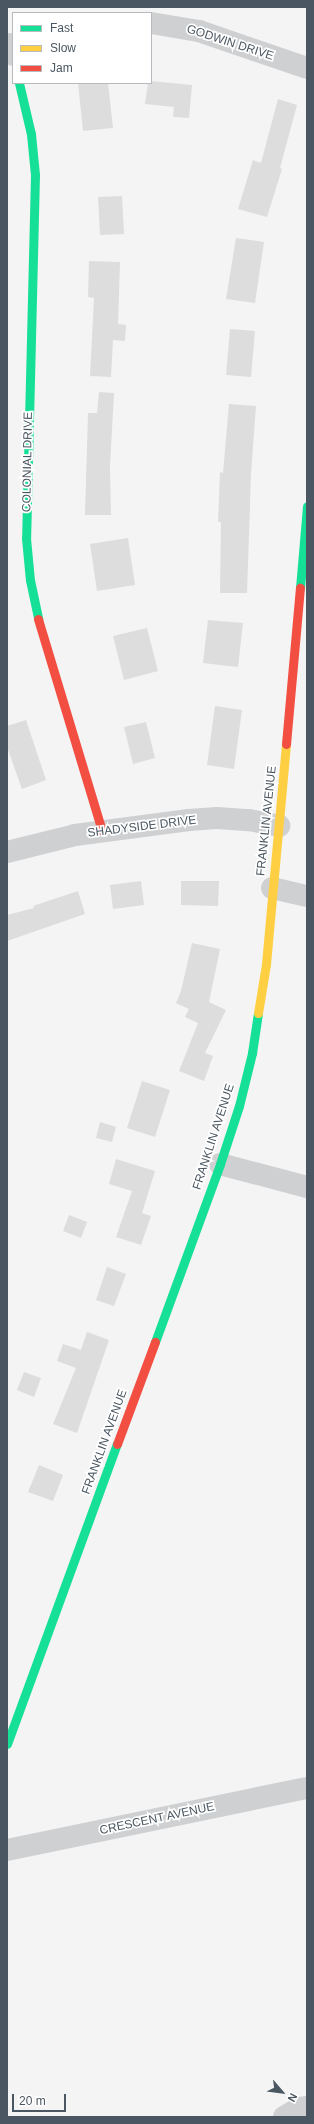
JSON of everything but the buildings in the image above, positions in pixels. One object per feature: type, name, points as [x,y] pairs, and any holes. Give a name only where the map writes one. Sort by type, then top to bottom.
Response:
[{"type":"main road","name":"COLONIAL DRIVE","points":[[19,84],[31,134],[35,175],[26,538],[30,580],[37,614],[102,831]]},
{"type":"main road","name":"FRANKLIN AVENUE","points":[[7,1744],[220,1164],[239,1106],[252,1053],[262,992],[279,826],[307,506]]},
{"type":"street","name":"GODWIN DRIVE","points":[[152,23],[199,31],[307,68]]},
{"type":"street","name":"SHADYSIDE DRIVE","points":[[7,852],[75,835],[217,818],[249,820],[279,826]]},
{"type":"street","points":[[272,888],[307,896]]},
{"type":"street","points":[[220,1164],[307,1187]]},
{"type":"street","name":"CRESCENT AVENUE","points":[[7,1850],[307,1788]]},
{"type":"street","points":[[284,2117],[299,2108],[307,2107]]},
{"type":"traffic: fast","points":[[19,84],[31,134],[35,175],[26,538],[30,580],[38,619]]},
{"type":"traffic: fast","points":[[300,588],[307,506]]},
{"type":"traffic: fast","points":[[155,1342],[220,1164],[239,1106],[252,1053],[258,1013]]},
{"type":"traffic: fast","points":[[7,1744],[117,1444]]},
{"type":"traffic: slow","points":[[258,1013],[266,964],[286,744]]},
{"type":"traffic: jam","points":[[286,744],[300,588]]},
{"type":"traffic: jam","points":[[38,619],[102,831]]},
{"type":"traffic: jam","points":[[117,1444],[155,1342]]}]
